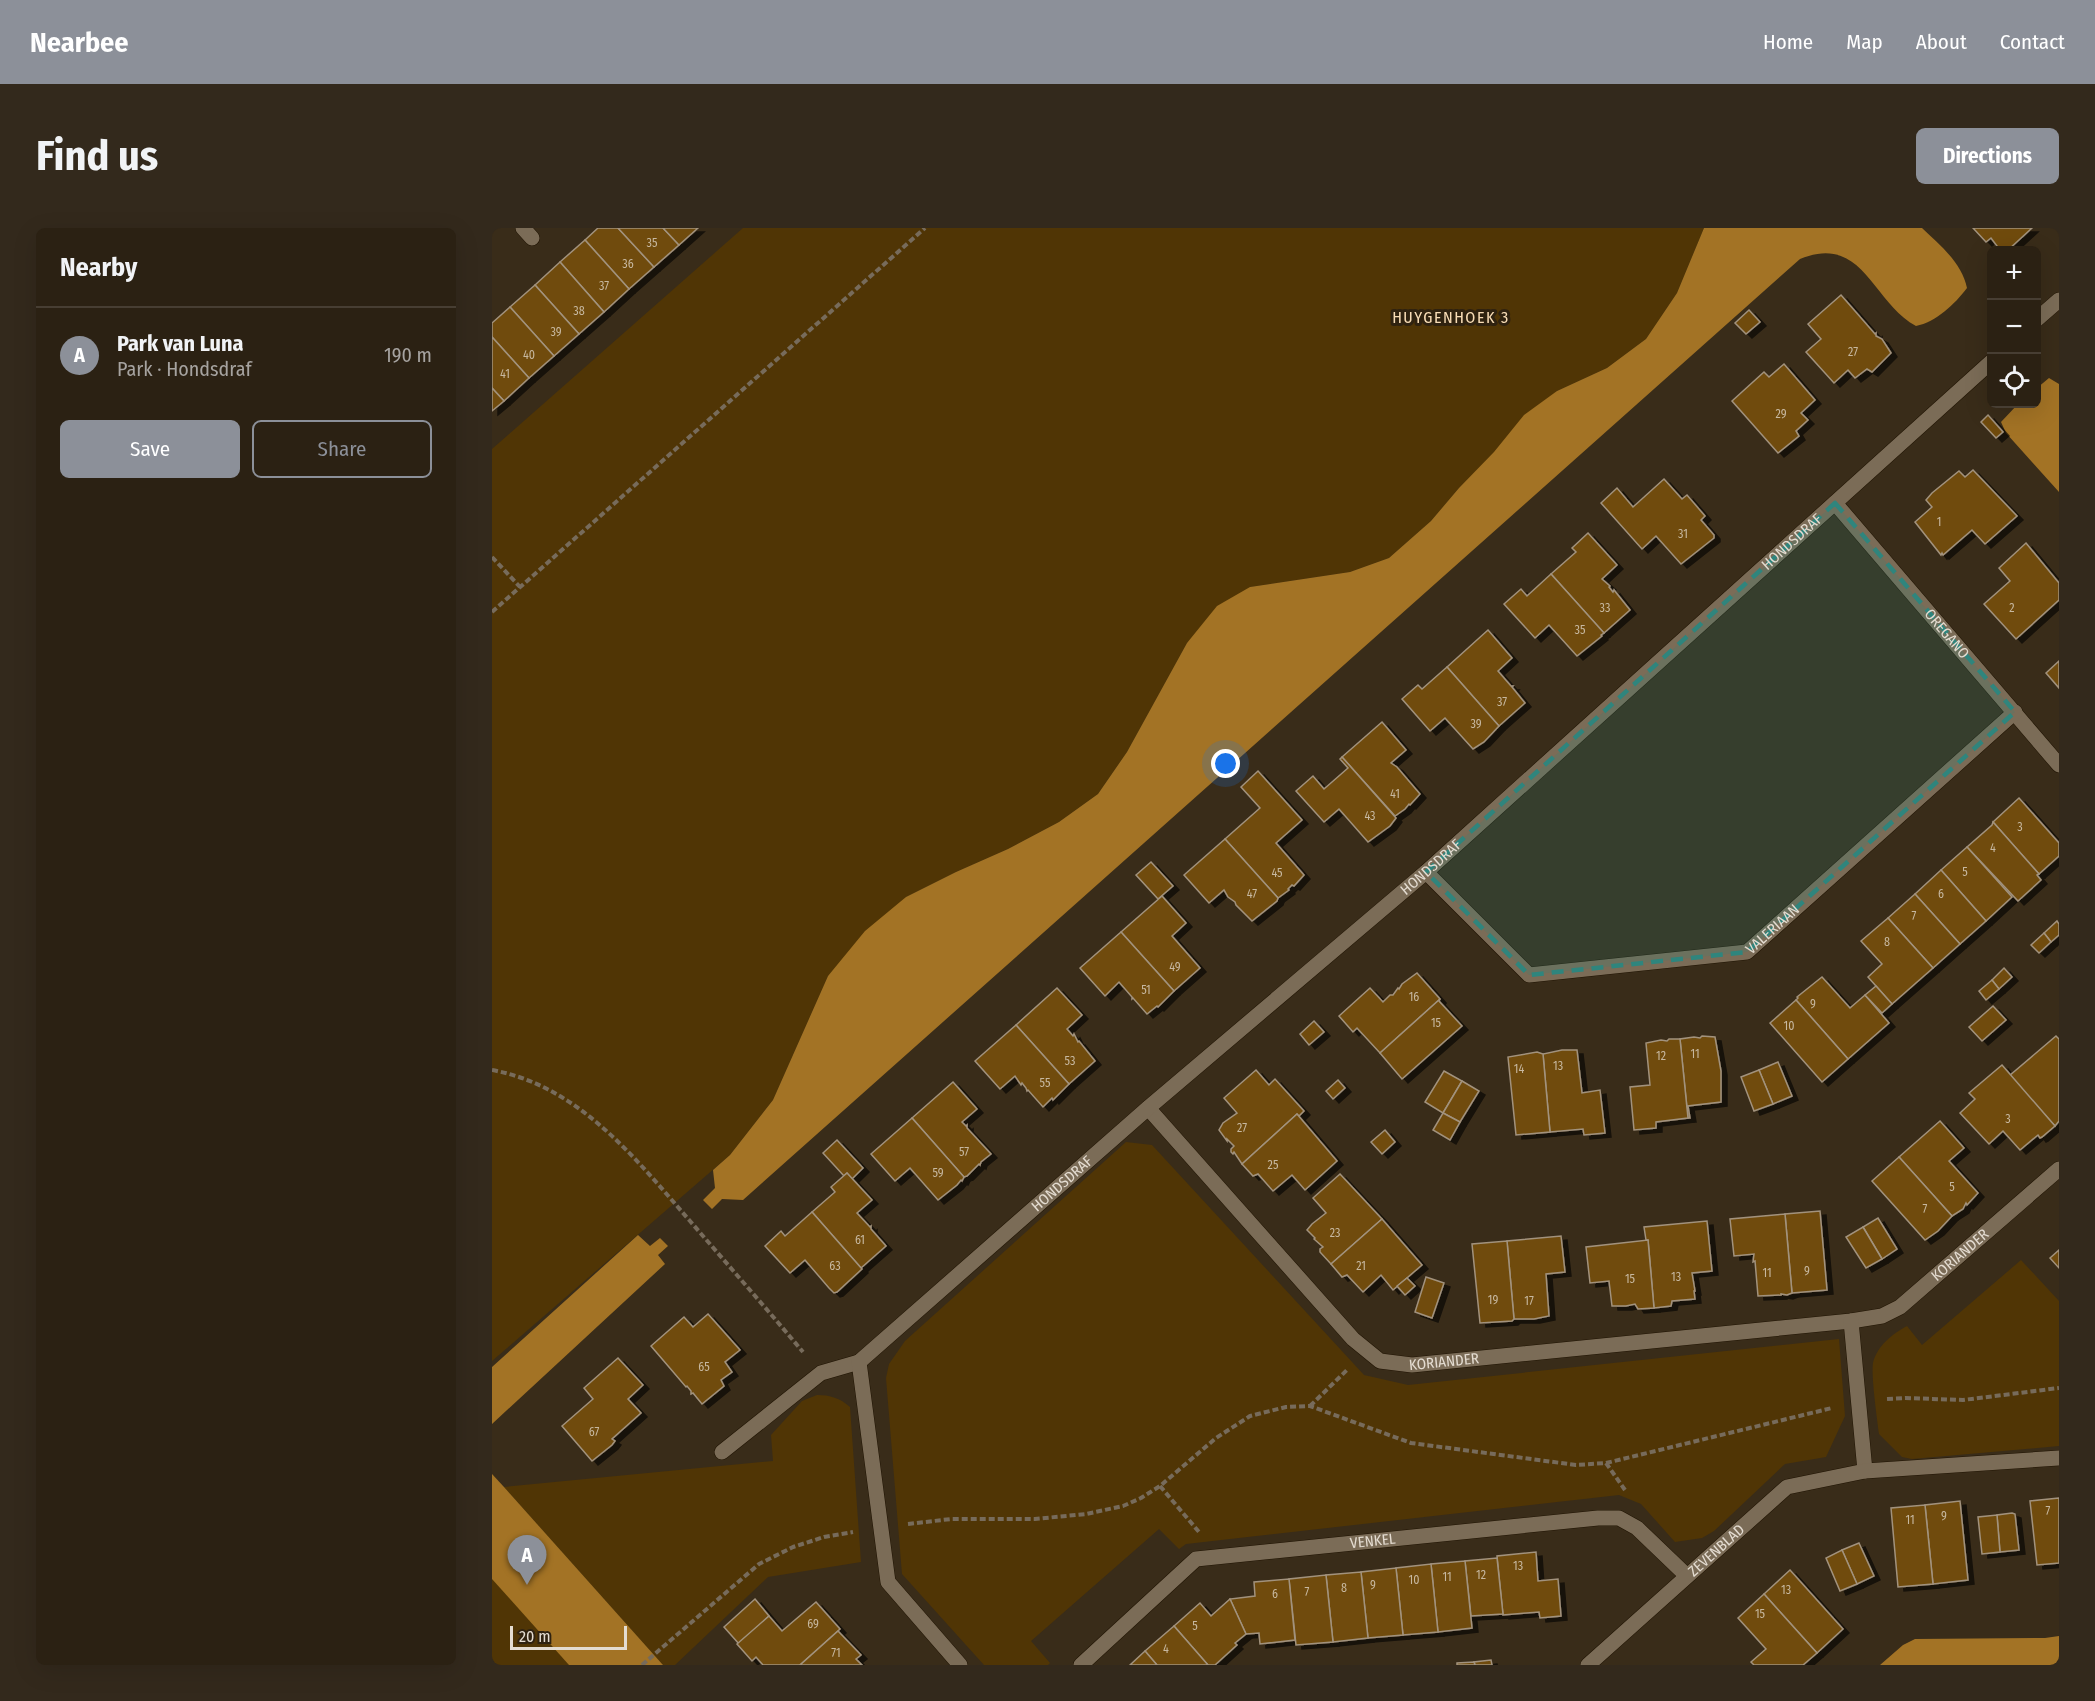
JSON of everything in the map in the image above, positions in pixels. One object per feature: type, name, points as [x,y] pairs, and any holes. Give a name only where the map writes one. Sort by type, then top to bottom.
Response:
[{"type":"street","points":[[2041,317],[2059,300]]},
{"type":"street","name":"HONDSDRAF","points":[[722,1452],[821,1373],[860,1362],[1148,1108],[1426,872],[1987,366]]},
{"type":"street","name":"OREGANO","points":[[1835,503],[2059,765]]},
{"type":"street","name":"VALERIAAN","points":[[1426,872],[1529,975],[1748,952],[2015,712]]},
{"type":"street","name":"KORIANDER","points":[[1148,1108],[1353,1339],[1380,1361],[1412,1365],[1851,1321],[1881,1316],[1900,1307],[2059,1169]]},
{"type":"street","points":[[1851,1321],[1865,1471]]},
{"type":"street","points":[[860,1362],[888,1582],[960,1665]]},
{"type":"street","name":"ZEVENBLAD","points":[[1588,1665],[1787,1487],[1865,1471],[2059,1458]]},
{"type":"street","name":"VENKEL","points":[[1082,1665],[1196,1559],[1598,1518],[1619,1518],[1637,1528],[1686,1575]]},
{"type":"path","points":[[492,612],[925,228]]},
{"type":"path","points":[[492,557],[520,587]]},
{"type":"path","points":[[492,1070],[516,1074],[555,1092],[598,1122],[633,1155],[821,1373]]},
{"type":"path","points":[[1310,1406],[1367,1351]]},
{"type":"path","points":[[642,1665],[759,1564],[793,1547],[824,1537],[881,1527],[951,1519],[1035,1519],[1086,1514],[1123,1506],[1160,1486],[1215,1438],[1250,1416],[1286,1407],[1310,1406],[1411,1443],[1576,1465],[1606,1463],[1858,1402],[1905,1398],[1963,1400],[2059,1388]]},
{"type":"path","points":[[1160,1486],[1200,1533],[1210,1557]]},
{"type":"highlighted area","points":[[1835,503],[2015,712],[1747,952],[1529,975],[1426,872]]},
{"type":"shaded area","points":[[743,228],[1704,228],[1677,293],[1646,339],[1607,368],[1557,391],[1459,488],[1431,521],[1389,558],[1350,572],[1250,587],[1187,643],[1127,752],[1098,794],[1059,822],[906,897],[828,976],[773,1100],[730,1155],[492,1361],[492,449]]},
{"type":"shaded area","points":[[1704,228],[1922,228],[1955,263],[1967,288],[1944,312],[1931,321],[1916,326],[1888,302],[1853,262],[1839,255],[1821,253],[1800,259],[743,1200],[722,1199],[712,1209],[703,1200],[715,1188],[713,1170],[730,1155],[773,1100],[828,976],[865,931],[906,897],[1059,822],[1098,794],[1127,752],[1187,643],[1217,606],[1250,587],[1350,572],[1389,558],[1431,521],[1494,452],[1524,415],[1557,391],[1607,368],[1646,339],[1677,293]]},
{"type":"shaded area","points":[[2049,378],[2059,384],[2059,492],[2006,433],[2001,422],[2014,408],[2041,408],[2041,385]]},
{"type":"shaded area","points":[[1126,1142],[1152,1145],[1364,1375],[1408,1385],[1839,1339],[1845,1416],[1826,1457],[1785,1464],[1714,1531],[1702,1538],[1675,1542],[1641,1504],[1619,1495],[1186,1544],[1179,1549],[1159,1529],[1031,1641],[1050,1663],[1048,1665],[984,1665],[902,1574],[886,1378],[889,1364],[905,1341]]},
{"type":"shaded area","points":[[638,1235],[650,1246],[660,1238],[668,1246],[658,1255],[665,1264],[492,1424],[492,1367]]},
{"type":"shaded area","points":[[2021,1260],[2059,1301],[2059,1446],[1912,1459],[1902,1457],[1879,1434],[1873,1369],[1878,1351],[1891,1337],[1907,1326],[1922,1345]]},
{"type":"shaded area","points":[[817,1395],[835,1398],[850,1407],[861,1562],[768,1577],[675,1665],[663,1665],[504,1487],[773,1461],[771,1435],[802,1401]]},
{"type":"shaded area","points":[[492,1474],[663,1665],[569,1665],[492,1579]]},
{"type":"shaded area","points":[[492,1506],[631,1665],[492,1665]]},
{"type":"shaded area","points":[[2059,1636],[2059,1665],[1880,1665],[1903,1645],[1915,1639]]},
{"type":"building","points":[[598,228],[618,228],[654,267],[629,289],[585,240]]},
{"type":"building","points":[[618,228],[663,228],[679,245],[654,267]]},
{"type":"building","points":[[663,228],[698,228],[679,245]]},
{"type":"building","points":[[1973,228],[2032,228],[2012,246],[1997,246],[1991,238],[1986,242]]},
{"type":"building","points":[[585,240],[629,289],[604,312],[560,262]]},
{"type":"building","points":[[560,262],[604,312],[579,334],[535,285]]},
{"type":"building","points":[[535,285],[579,334],[554,356],[510,307]]},
{"type":"building","points":[[1841,295],[1876,333],[1876,336],[1882,339],[1891,353],[1872,372],[1867,369],[1855,378],[1848,370],[1834,383],[1806,352],[1821,339],[1808,324]]},
{"type":"building","points":[[510,307],[554,356],[529,378],[492,337],[492,323]]},
{"type":"building","points":[[1749,310],[1760,322],[1746,334],[1735,323]]},
{"type":"building","points":[[492,337],[529,378],[504,401],[492,388]]},
{"type":"building","points":[[1784,364],[1815,400],[1801,413],[1808,420],[1796,431],[1799,436],[1778,453],[1732,401],[1764,372],[1769,377]]},
{"type":"building","points":[[492,388],[504,401],[492,411]]},
{"type":"building","points":[[1988,415],[2003,432],[1996,438],[1981,422]]},
{"type":"building","points":[[1973,470],[2017,516],[1985,544],[1972,530],[1941,555],[1915,522],[1932,507],[1926,500],[1932,493],[1959,471],[1965,477]]},
{"type":"building","points":[[1664,479],[1682,499],[1687,495],[1705,516],[1701,520],[1714,535],[1714,538],[1681,564],[1656,536],[1642,549],[1601,503],[1617,488],[1633,507]]},
{"type":"building","points":[[1588,533],[1617,565],[1602,579],[1630,610],[1604,633],[1551,574],[1576,552],[1572,548]]},
{"type":"building","points":[[2026,543],[2059,583],[2059,600],[2016,639],[1984,604],[2010,581],[1999,568]]},
{"type":"building","points":[[1551,574],[1604,633],[1577,656],[1549,625],[1535,638],[1504,604],[1521,589],[1527,596]]},
{"type":"building","points":[[1488,630],[1512,658],[1498,671],[1525,703],[1499,726],[1447,667]]},
{"type":"building","points":[[2059,661],[2059,688],[2046,673]]},
{"type":"building","points":[[1447,667],[1499,726],[1484,742],[1473,749],[1445,718],[1430,731],[1402,699],[1418,685],[1422,689]]},
{"type":"building","points":[[1382,722],[1406,750],[1391,763],[1420,794],[1395,816],[1342,757]]},
{"type":"building","points":[[1342,757],[1396,818],[1390,826],[1368,842],[1339,809],[1324,822],[1296,791],[1313,776],[1324,789],[1348,768],[1340,759]]},
{"type":"building","points":[[1258,771],[1302,820],[1276,843],[1304,875],[1278,898],[1225,839],[1260,808],[1241,787]]},
{"type":"building","points":[[2019,798],[2059,843],[2059,856],[2039,874],[1993,822]]},
{"type":"building","points":[[1993,822],[2039,874],[2037,875],[2041,880],[2018,901],[1967,847]]},
{"type":"building","points":[[1225,839],[1278,898],[1252,921],[1224,890],[1209,903],[1184,875]]},
{"type":"building","points":[[1967,847],[2012,897],[1986,921],[1941,870]]},
{"type":"building","points":[[1151,862],[1173,886],[1158,899],[1136,875]]},
{"type":"building","points":[[1941,870],[1986,921],[1960,944],[1915,894]]},
{"type":"building","points":[[1915,894],[1960,944],[1933,968],[1888,918]]},
{"type":"building","points":[[1162,896],[1186,923],[1172,936],[1200,968],[1174,991],[1121,932]]},
{"type":"building","points":[[1888,918],[1933,968],[1892,1004],[1868,977],[1882,964],[1861,941]]},
{"type":"building","points":[[2057,921],[2059,935],[2051,942],[2044,933]]},
{"type":"building","points":[[1121,932],[1174,991],[1158,1007],[1147,1014],[1119,982],[1105,996],[1080,968]]},
{"type":"building","points":[[2044,933],[2051,942],[2039,953],[2031,945]]},
{"type":"building","points":[[2004,968],[2012,977],[1999,989],[1992,980]]},
{"type":"building","points":[[1417,973],[1440,999],[1380,1053],[1357,1028],[1353,1032],[1339,1016],[1370,988],[1383,1002]]},
{"type":"building","points":[[1822,977],[1850,1008],[1865,995],[1889,1023],[1848,1059],[1796,1000]]},
{"type":"building","points":[[1992,980],[1999,989],[1986,1000],[1979,991]]},
{"type":"building","points":[[1876,986],[1892,1004],[1882,1013],[1865,995]]},
{"type":"building","points":[[1057,988],[1082,1015],[1067,1029],[1073,1036],[1074,1034],[1095,1061],[1069,1084],[1016,1025]]},
{"type":"building","points":[[1440,999],[1439,1001],[1462,1026],[1402,1079],[1380,1053]]},
{"type":"building","points":[[1796,1000],[1848,1059],[1822,1082],[1770,1023]]},
{"type":"building","points":[[1993,1006],[2006,1020],[1982,1041],[1969,1027]]},
{"type":"building","points":[[1314,1021],[1324,1032],[1309,1045],[1300,1034]]},
{"type":"building","points":[[1016,1025],[1069,1084],[1043,1107],[1015,1076],[1000,1089],[975,1061]]},
{"type":"building","points":[[2056,1036],[2059,1039],[2059,1121],[2055,1126],[2009,1076]]},
{"type":"building","points":[[1715,1037],[1721,1071],[1721,1102],[1688,1106],[1690,1118],[1688,1118],[1680,1039]]},
{"type":"building","points":[[1680,1039],[1688,1118],[1656,1122],[1656,1128],[1634,1130],[1630,1087],[1650,1085],[1646,1043]]},
{"type":"building","points":[[1577,1050],[1582,1093],[1600,1090],[1605,1133],[1584,1135],[1583,1129],[1550,1132],[1543,1054]]},
{"type":"building","points":[[1537,1052],[1543,1054],[1550,1132],[1516,1135],[1508,1057]]},
{"type":"building","points":[[1778,1062],[1792,1096],[1773,1104],[1759,1070]]},
{"type":"building","points":[[2002,1065],[2055,1126],[2042,1137],[2038,1135],[2020,1150],[2003,1131],[1989,1144],[1960,1113],[1975,1099],[1969,1093]]},
{"type":"building","points":[[1256,1070],[1269,1085],[1275,1079],[1304,1111],[1299,1116],[1297,1114],[1242,1164],[1234,1152],[1233,1154],[1231,1152],[1234,1146],[1219,1130],[1223,1123],[1237,1113],[1224,1098]]},
{"type":"building","points":[[1759,1070],[1773,1104],[1754,1111],[1741,1077]]},
{"type":"building","points":[[1444,1071],[1462,1081],[1443,1113],[1425,1102]]},
{"type":"building","points":[[1338,1080],[1345,1088],[1333,1099],[1326,1091]]},
{"type":"building","points":[[1462,1081],[1479,1091],[1460,1122],[1443,1113]]},
{"type":"building","points":[[953,1082],[977,1109],[962,1122],[991,1154],[964,1177],[912,1118]]},
{"type":"building","points":[[1443,1113],[1460,1122],[1450,1140],[1433,1130]]},
{"type":"building","points":[[1297,1114],[1337,1161],[1305,1190],[1292,1175],[1273,1191],[1258,1174],[1253,1176],[1242,1164]]},
{"type":"building","points":[[912,1118],[964,1177],[938,1200],[910,1168],[895,1181],[871,1154]]},
{"type":"building","points":[[1940,1121],[1964,1148],[1949,1161],[1978,1193],[1967,1205],[1966,1203],[1963,1209],[1952,1216],[1899,1157]]},
{"type":"building","points":[[1385,1130],[1395,1142],[1382,1154],[1371,1142]]},
{"type":"building","points":[[837,1140],[863,1168],[852,1179],[847,1173],[844,1176],[823,1153]]},
{"type":"building","points":[[1899,1157],[1952,1216],[1938,1231],[1925,1240],[1872,1181]]},
{"type":"building","points":[[847,1173],[872,1200],[857,1213],[871,1226],[886,1246],[861,1268],[812,1212],[835,1192],[831,1187]]},
{"type":"building","points":[[1340,1174],[1382,1219],[1331,1264],[1320,1252],[1323,1247],[1307,1230],[1326,1213],[1313,1198]]},
{"type":"building","points":[[1820,1211],[1827,1290],[1792,1293],[1785,1214]]},
{"type":"building","points":[[812,1212],[862,1269],[834,1293],[805,1260],[790,1273],[765,1246],[781,1231],[785,1236]]},
{"type":"building","points":[[1785,1214],[1792,1293],[1758,1296],[1754,1254],[1734,1256],[1730,1219]]},
{"type":"building","points":[[1878,1218],[1897,1249],[1882,1259],[1863,1227]]},
{"type":"building","points":[[1382,1219],[1422,1265],[1393,1290],[1381,1275],[1363,1292],[1347,1275],[1342,1277],[1331,1264]]},
{"type":"building","points":[[1707,1221],[1712,1271],[1692,1273],[1695,1299],[1672,1301],[1671,1306],[1654,1308],[1648,1240],[1646,1240],[1644,1227]]},
{"type":"building","points":[[1863,1227],[1882,1259],[1866,1268],[1846,1237]]},
{"type":"building","points":[[1561,1236],[1565,1272],[1546,1274],[1549,1316],[1514,1319],[1507,1241]]},
{"type":"building","points":[[1648,1240],[1654,1308],[1638,1309],[1635,1304],[1612,1306],[1609,1281],[1590,1283],[1586,1247]]},
{"type":"building","points":[[1507,1241],[1514,1319],[1480,1323],[1472,1244]]},
{"type":"building","points":[[2059,1250],[2059,1268],[2050,1258]]},
{"type":"building","points":[[1426,1277],[1444,1283],[1432,1318],[1415,1312]]},
{"type":"building","points":[[1407,1278],[1415,1286],[1405,1295],[1397,1286]]},
{"type":"building","points":[[708,1314],[740,1350],[725,1362],[732,1372],[721,1380],[724,1386],[702,1404],[651,1346],[684,1317],[693,1327]]},
{"type":"building","points":[[618,1358],[643,1385],[628,1399],[641,1413],[612,1439],[615,1441],[612,1445],[592,1461],[562,1426],[593,1399],[584,1388]]},
{"type":"building","points":[[2059,1498],[2059,1563],[2037,1565],[2030,1501]]},
{"type":"building","points":[[1960,1501],[1968,1580],[1933,1584],[1925,1505]]},
{"type":"building","points":[[1925,1505],[1933,1584],[1898,1587],[1891,1508]]},
{"type":"building","points":[[2015,1514],[2019,1550],[2000,1552],[1997,1515]]},
{"type":"building","points":[[1997,1515],[2000,1552],[1982,1554],[1978,1517]]},
{"type":"building","points":[[1859,1543],[1874,1576],[1857,1584],[1842,1550]]},
{"type":"building","points":[[1842,1550],[1857,1584],[1840,1591],[1826,1558]]},
{"type":"building","points":[[1536,1552],[1538,1581],[1558,1579],[1561,1616],[1540,1618],[1539,1612],[1503,1615],[1497,1556]]},
{"type":"building","points":[[1497,1558],[1503,1614],[1471,1616],[1465,1561]]},
{"type":"building","points":[[1465,1561],[1472,1628],[1438,1632],[1431,1564]]},
{"type":"building","points":[[1431,1564],[1438,1632],[1403,1635],[1396,1568]]},
{"type":"building","points":[[1396,1568],[1403,1635],[1368,1638],[1361,1572]]},
{"type":"building","points":[[1790,1570],[1843,1629],[1817,1653],[1764,1594]]},
{"type":"building","points":[[1361,1572],[1368,1638],[1333,1642],[1326,1575]]},
{"type":"building","points":[[1326,1575],[1333,1642],[1296,1645],[1289,1579]]},
{"type":"building","points":[[1289,1579],[1295,1640],[1260,1644],[1259,1633],[1246,1634],[1230,1599],[1255,1596],[1254,1582]]},
{"type":"building","points":[[1764,1594],[1817,1653],[1803,1665],[1754,1665],[1751,1662],[1766,1649],[1738,1618]]},
{"type":"building","points":[[755,1599],[769,1616],[739,1644],[724,1627]]},
{"type":"building","points":[[1230,1599],[1246,1634],[1215,1665],[1208,1665],[1174,1626],[1200,1603],[1211,1616]]},
{"type":"building","points":[[816,1602],[840,1629],[800,1665],[763,1665],[756,1657],[752,1661],[737,1644],[769,1616],[782,1631]]},
{"type":"building","points":[[1174,1626],[1208,1665],[1157,1665],[1145,1651]]},
{"type":"building","points":[[838,1631],[861,1655],[856,1659],[862,1665],[800,1665]]},
{"type":"building","points":[[1145,1651],[1157,1665],[1130,1665]]},
{"type":"building","points":[[1491,1660],[1492,1665],[1475,1665],[1474,1662]]},
{"type":"building","points":[[1474,1662],[1475,1665],[1457,1665],[1457,1663]]},
{"type":"place","name":"Park van Luna","points":[[527,1585]]},
{"type":"district","name":"HUYGENHOEK 3","points":[[1451,317]]}]
